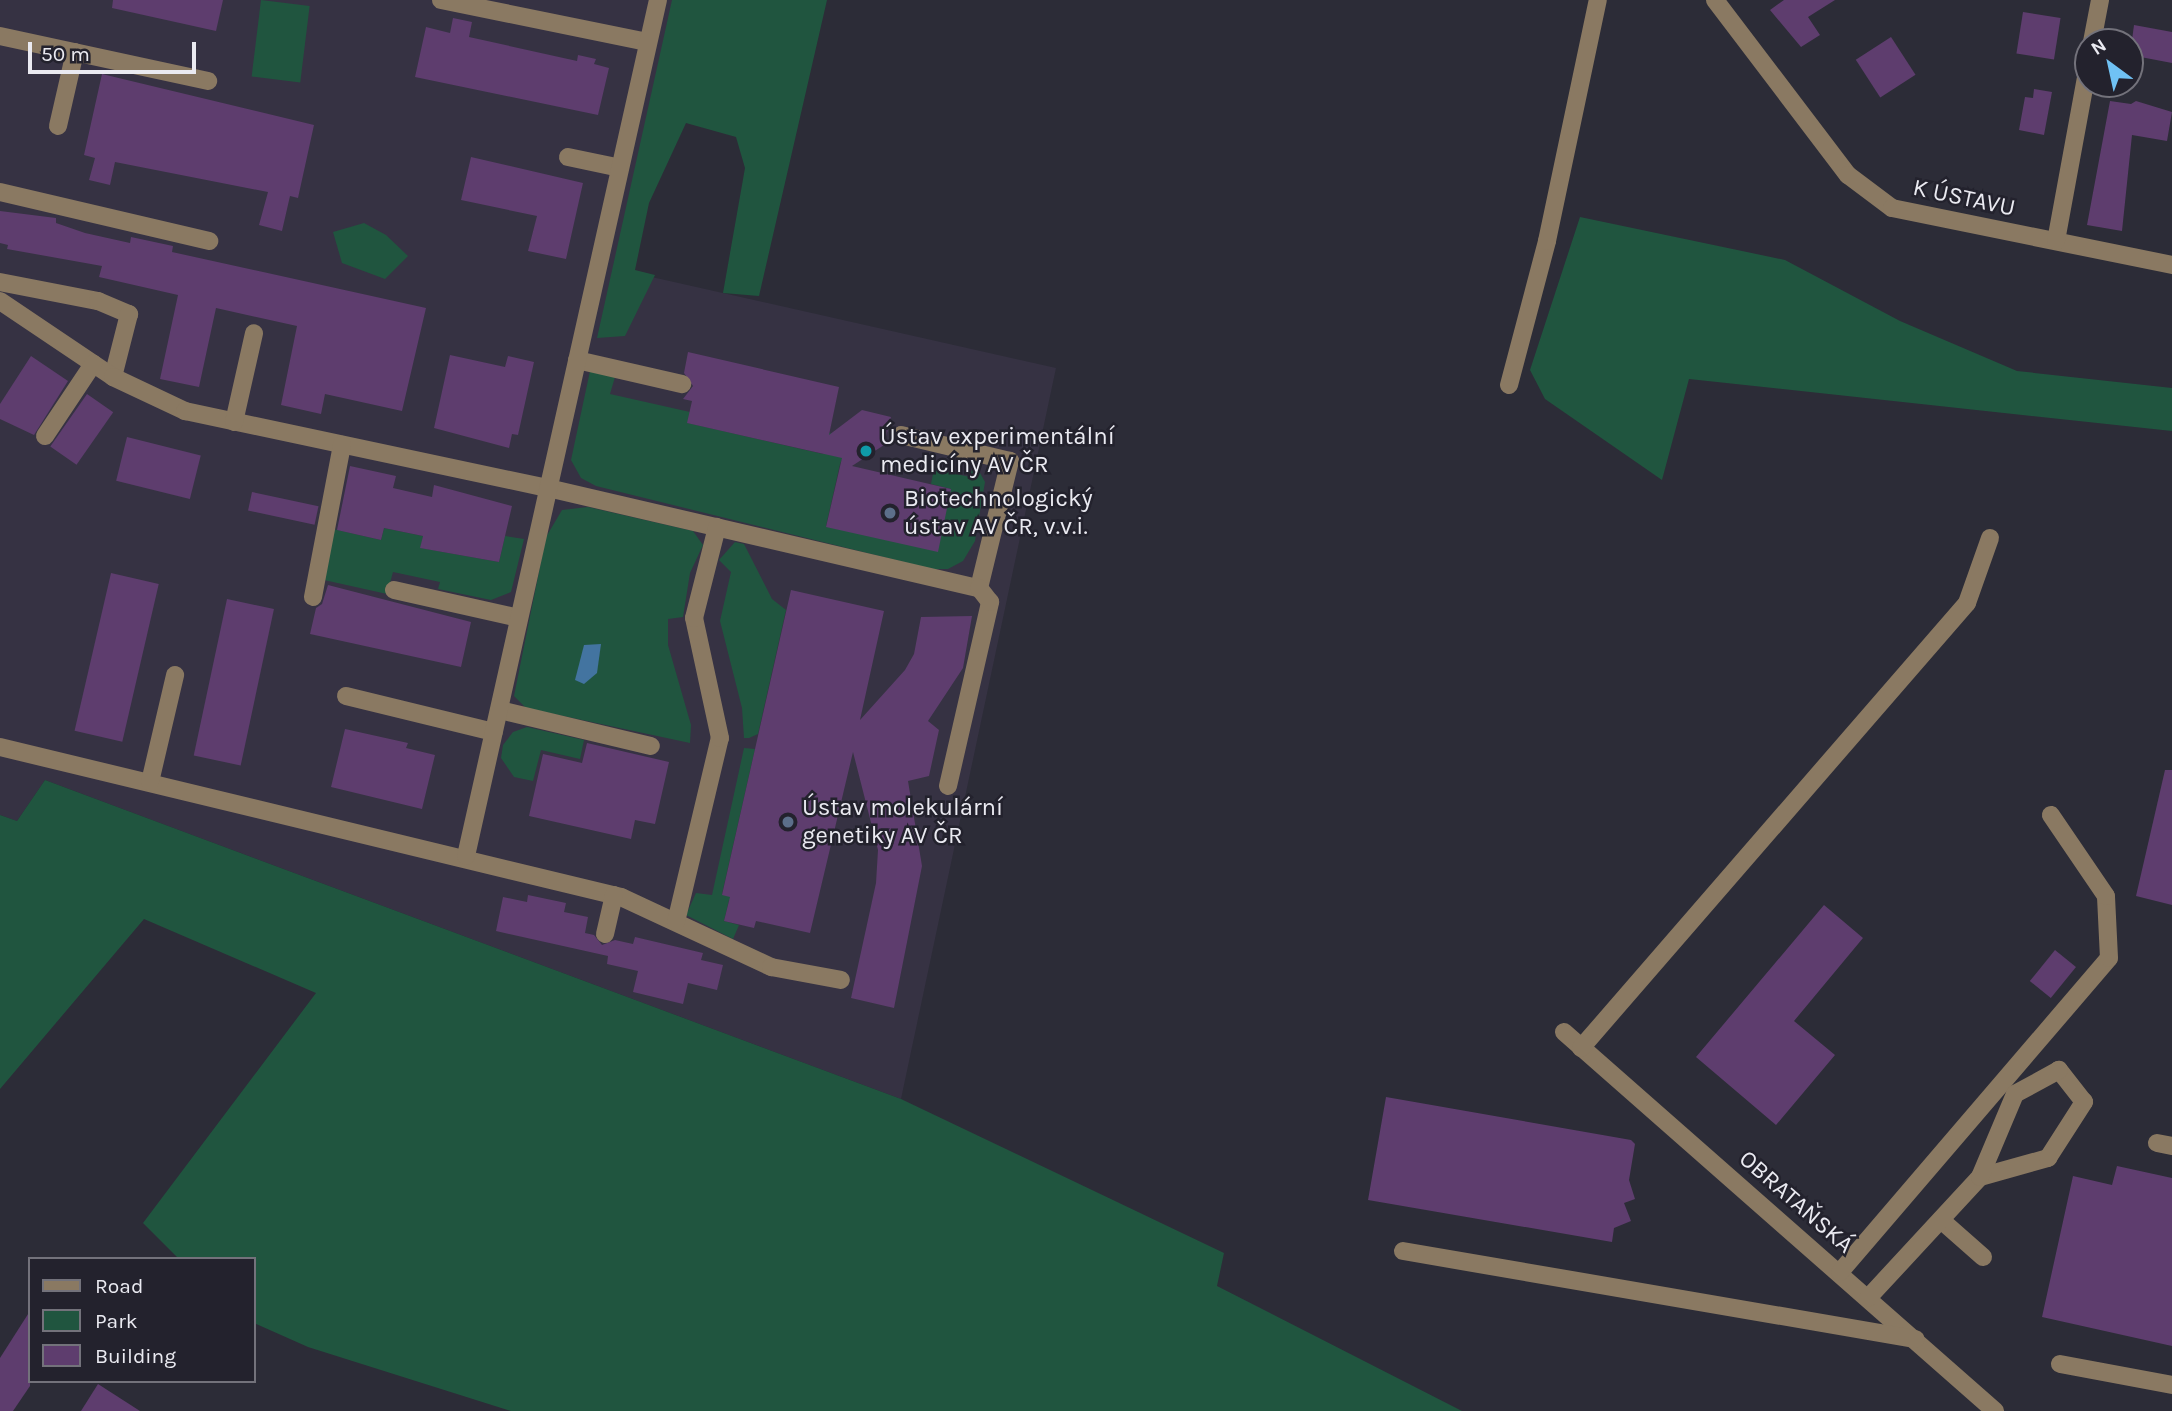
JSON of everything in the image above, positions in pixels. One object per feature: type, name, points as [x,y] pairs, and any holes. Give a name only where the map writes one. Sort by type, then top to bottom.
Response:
[{"type":"street","points":[[441,0],[648,42]]},
{"type":"street","points":[[466,856],[658,0]]},
{"type":"street","points":[[1509,384],[1547,242],[1598,0]]},
{"type":"street","name":"K ÚSTAVU","points":[[1715,0],[1848,175],[1892,208],[2172,265]]},
{"type":"street","points":[[2095,28],[2100,0]]},
{"type":"street","points":[[0,36],[208,81]]},
{"type":"street","points":[[58,125],[75,52]]},
{"type":"street","points":[[2056,241],[2082,98]]},
{"type":"street","points":[[568,157],[620,168]]},
{"type":"street","points":[[0,192],[209,241]]},
{"type":"street","points":[[0,282],[98,301],[129,314],[113,377]]},
{"type":"street","points":[[0,301],[113,377],[185,411],[548,488],[979,587],[990,602],[948,786]]},
{"type":"street","points":[[234,422],[254,333]]},
{"type":"street","points":[[577,360],[682,384]]},
{"type":"street","points":[[45,436],[93,364]]},
{"type":"street","points":[[901,435],[1010,461],[979,587]]},
{"type":"street","points":[[313,597],[342,445]]},
{"type":"street","points":[[676,922],[720,738],[694,618],[717,527]]},
{"type":"street","points":[[1581,1048],[1967,603],[1990,538]]},
{"type":"street","points":[[394,590],[519,618]]},
{"type":"street","points":[[150,782],[175,676]]},
{"type":"street","points":[[346,696],[494,732]]},
{"type":"street","points":[[500,709],[651,747]]},
{"type":"street","points":[[0,747],[466,856],[614,895],[771,967],[841,980]]},
{"type":"street","points":[[1840,1272],[2109,958],[2106,896],[2051,814]]},
{"type":"street","points":[[606,934],[614,895]]},
{"type":"street","name":"OBRATAŇSKÁ","points":[[1564,1032],[1995,1411]]},
{"type":"street","points":[[1868,1298],[1980,1177],[2015,1094],[2059,1070],[2084,1102],[2048,1158],[1980,1177]]},
{"type":"street","points":[[1941,1220],[1983,1257]]},
{"type":"street","points":[[1403,1251],[1914,1339]]},
{"type":"street","points":[[2060,1364],[2172,1385]]},
{"type":"shaded area","points":[[0,0],[687,0],[625,271],[1056,368],[901,1099],[45,780],[17,821],[0,815]]},
{"type":"green space","points":[[261,0],[310,6],[300,82],[252,76]]},
{"type":"green space","points":[[672,0],[827,0],[759,296],[723,293],[745,168],[736,137],[686,123],[649,203],[635,270],[655,275],[625,336],[597,338]]},
{"type":"green space","points":[[1580,217],[1785,260],[1900,321],[2017,371],[2172,388],[2172,431],[1689,379],[1662,480],[1545,399],[1530,370]]},
{"type":"green space","points":[[364,223],[386,235],[408,256],[385,279],[342,263],[333,232]]},
{"type":"green space","points":[[590,371],[615,377],[610,394],[690,412],[688,423],[823,454],[829,433],[851,438],[840,464],[826,526],[937,551],[951,489],[931,484],[934,469],[970,477],[974,462],[985,482],[975,541],[963,561],[948,569],[932,569],[596,486],[581,478],[571,460]]},
{"type":"green space","points":[[588,507],[693,531],[703,545],[690,573],[683,617],[668,619],[668,645],[691,725],[690,743],[526,708],[514,696],[546,537],[562,510]]},
{"type":"green space","points":[[329,528],[381,540],[384,528],[423,536],[421,548],[499,562],[505,536],[524,539],[511,592],[491,600],[438,589],[440,582],[393,572],[387,594],[324,580]]},
{"type":"green space","points":[[735,542],[744,544],[772,599],[786,610],[758,734],[749,738],[744,738],[742,708],[720,621],[731,572],[719,560]]},
{"type":"green space","points":[[527,727],[584,740],[580,759],[541,750],[533,781],[514,777],[501,758],[503,745],[513,732]]},
{"type":"green space","points":[[744,748],[755,749],[722,894],[746,900],[729,900],[724,921],[739,925],[733,939],[686,915],[696,893],[712,895]]},
{"type":"green space","points":[[45,780],[901,1099],[1224,1253],[1217,1286],[1462,1411],[511,1411],[308,1347],[256,1324],[256,1257],[177,1257],[143,1223],[316,993],[144,919],[0,1089],[0,815],[17,821]]},
{"type":"water","points":[[601,644],[597,673],[584,684],[575,680],[584,645]]},
{"type":"building","points":[[113,0],[223,0],[216,31],[112,8]]},
{"type":"building","points":[[1784,0],[1835,0],[1808,17],[1820,35],[1801,47],[1770,10]]},
{"type":"building","points":[[2023,12],[2061,18],[2054,59],[2016,53]]},
{"type":"building","points":[[453,18],[472,22],[469,37],[577,61],[578,55],[596,59],[594,64],[609,68],[598,115],[415,77],[426,27],[450,33]]},
{"type":"building","points":[[2134,25],[2172,32],[2172,63],[2144,58],[2144,28],[2134,28]]},
{"type":"building","points":[[1891,37],[1916,75],[1880,98],[1856,60]]},
{"type":"building","points":[[102,74],[314,125],[298,198],[290,196],[282,231],[259,225],[268,192],[115,162],[110,185],[89,180],[95,158],[84,155]]},
{"type":"building","points":[[2034,89],[2052,92],[2044,135],[2019,130],[2025,97],[2033,98]]},
{"type":"building","points":[[2110,101],[2131,104],[2136,101],[2172,112],[2167,141],[2132,135],[2122,231],[2087,225]]},
{"type":"building","points":[[471,157],[583,183],[566,259],[528,251],[537,216],[461,200]]},
{"type":"building","points":[[0,211],[56,218],[56,223],[85,233],[130,243],[131,237],[173,246],[172,252],[426,308],[402,411],[325,394],[321,414],[281,405],[297,326],[216,308],[199,387],[160,379],[178,295],[99,277],[102,266],[7,249],[8,245],[0,243]]},
{"type":"building","name":"Ústav experimentální medicíny AV ČR","points":[[688,352],[839,387],[829,435],[862,410],[891,417],[884,445],[852,466],[951,489],[938,552],[826,527],[842,458],[687,423],[692,401],[683,399],[693,386],[684,373]]},
{"type":"building","points":[[450,355],[505,367],[508,356],[534,362],[518,435],[512,434],[509,448],[434,428]]},
{"type":"building","points":[[31,356],[68,381],[34,435],[0,419],[0,404]]},
{"type":"building","points":[[87,394],[113,412],[77,465],[50,446]]},
{"type":"building","points":[[127,437],[201,455],[190,499],[116,481]]},
{"type":"building","points":[[350,466],[396,476],[393,488],[432,497],[434,485],[512,506],[499,562],[420,548],[423,536],[384,528],[381,540],[337,530]]},
{"type":"building","points":[[252,492],[319,506],[315,525],[248,511]]},
{"type":"building","points":[[111,573],[159,584],[122,742],[75,731]]},
{"type":"building","points":[[328,585],[471,622],[461,667],[310,634],[316,608],[322,604]]},
{"type":"building","points":[[791,590],[884,611],[860,720],[905,670],[914,654],[921,617],[972,616],[963,668],[928,721],[939,730],[929,776],[908,781],[922,866],[894,1008],[851,998],[876,883],[878,850],[853,752],[810,933],[756,921],[754,928],[724,921],[730,897],[722,895]]},
{"type":"building","points":[[227,599],[274,609],[241,765],[194,756]]},
{"type":"building","points":[[345,729],[408,743],[406,748],[435,755],[422,809],[331,787]]},
{"type":"building","points":[[587,743],[669,762],[655,824],[635,820],[631,839],[529,816],[543,754],[582,763]]},
{"type":"building","points":[[2165,770],[2172,770],[2172,905],[2136,896]]},
{"type":"building","points":[[528,895],[566,903],[564,912],[588,917],[585,933],[594,935],[602,945],[615,940],[633,944],[635,937],[703,953],[701,960],[723,965],[717,990],[688,983],[683,1004],[633,992],[638,971],[607,964],[608,956],[496,931],[503,897],[527,902]]},
{"type":"building","points":[[1824,905],[1863,938],[1794,1021],[1835,1055],[1776,1125],[1696,1057]]},
{"type":"building","points":[[2055,950],[2076,967],[2051,998],[2030,981]]},
{"type":"building","points":[[1386,1097],[1631,1140],[1635,1144],[1629,1180],[1635,1199],[1624,1203],[1631,1221],[1614,1228],[1612,1242],[1368,1200]]},
{"type":"building","points":[[2117,1166],[2172,1178],[2172,1346],[2042,1317],[2073,1176],[2112,1185]]},
{"type":"building","points":[[28,1314],[30,1386],[13,1411],[0,1411],[0,1358]]},
{"type":"building","points":[[98,1384],[140,1411],[81,1411]]},
{"type":"place","name":"Ústav experimentální medicíny AV ČR","points":[[866,451]]},
{"type":"place","name":"Biotechnologický ústav AV ČR, v.v.i.","points":[[890,513]]},
{"type":"place","name":"Ústav molekulární genetiky AV ČR","points":[[788,822]]}]
